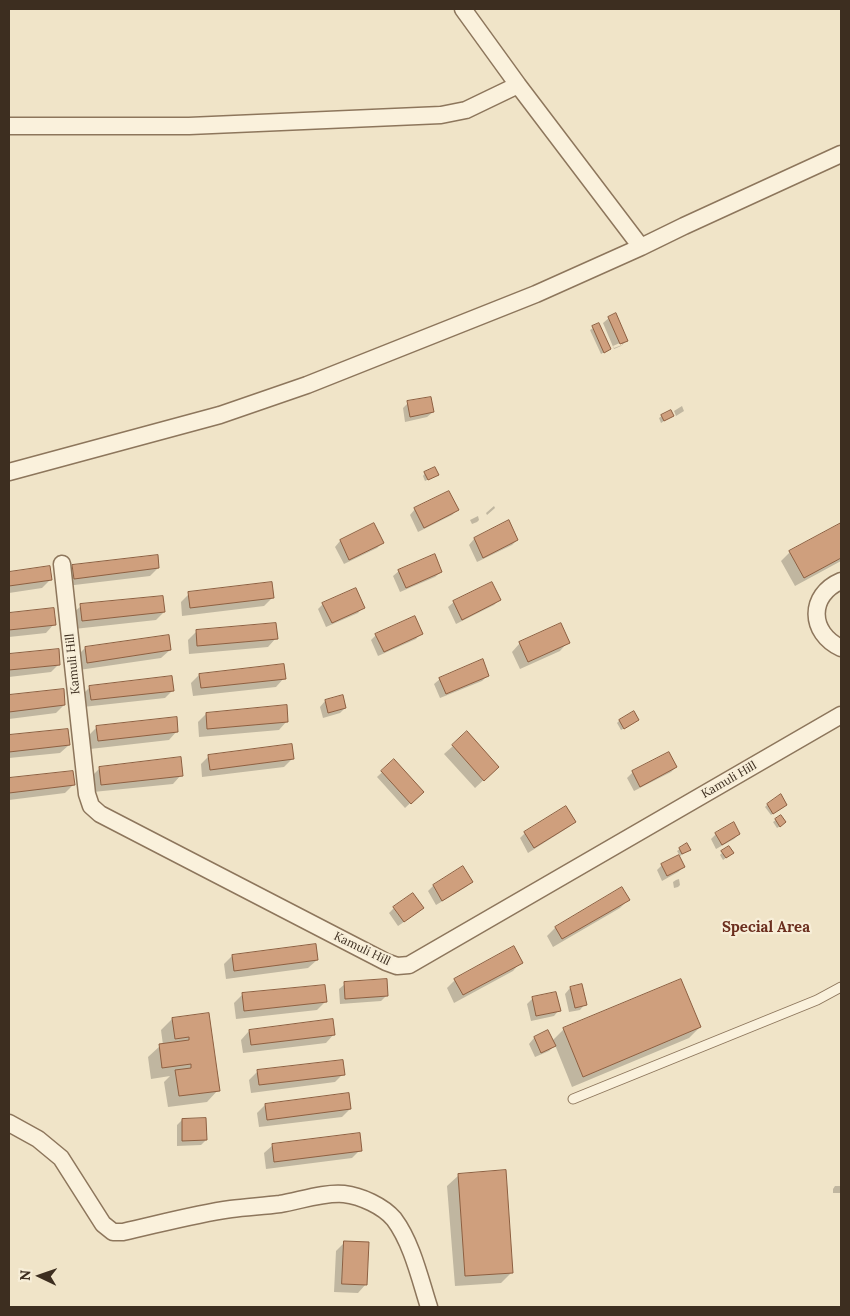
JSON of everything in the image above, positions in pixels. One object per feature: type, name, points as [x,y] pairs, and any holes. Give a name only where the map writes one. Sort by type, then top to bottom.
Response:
[{"type":"street","points":[[463,9],[518,86],[641,248]]},
{"type":"street","points":[[9,126],[189,126],[441,115],[466,110],[518,86]]},
{"type":"street","points":[[9,472],[220,415],[307,385],[536,294],[641,248],[684,226],[841,154]]},
{"type":"street","name":"Kamuli Hill","points":[[62,564],[87,794],[91,806],[100,814],[397,966],[409,965],[841,715]]},
{"type":"street","points":[[841,581],[834,584],[823,594],[819,602],[817,618],[818,626],[822,633],[827,639],[841,648]]},
{"type":"street","points":[[9,1123],[38,1139],[61,1158],[103,1224],[113,1232],[123,1232],[231,1209],[342,1194],[359,1197],[377,1206],[393,1219],[413,1257],[428,1307]]},
{"type":"lane","points":[[572,1098],[817,1000],[841,986]]},
{"type":"building","points":[[616,313],[628,341],[620,344],[608,317]]},
{"type":"building","points":[[599,323],[611,349],[604,353],[592,326]]},
{"type":"building","points":[[431,397],[434,412],[410,417],[407,401]]},
{"type":"building","points":[[671,410],[674,416],[664,421],[661,415]]},
{"type":"building","points":[[435,467],[439,475],[428,480],[424,472]]},
{"type":"building","points":[[449,491],[459,510],[424,528],[414,508]]},
{"type":"building","points":[[509,520],[518,540],[483,558],[474,538]]},
{"type":"building","points":[[374,523],[384,543],[349,560],[340,540]]},
{"type":"building","points":[[841,523],[841,558],[804,578],[789,551]]},
{"type":"building","points":[[435,554],[442,572],[406,588],[398,570]]},
{"type":"building","points":[[158,555],[159,568],[74,579],[72,565]]},
{"type":"building","points":[[50,566],[52,580],[9,586],[9,572]]},
{"type":"building","points":[[272,582],[274,598],[190,608],[188,592]]},
{"type":"building","points":[[492,582],[501,600],[462,620],[453,601]]},
{"type":"building","points":[[356,588],[365,608],[332,623],[322,603]]},
{"type":"building","points":[[163,596],[165,612],[82,621],[80,604]]},
{"type":"building","points":[[54,608],[56,625],[9,630],[9,613]]},
{"type":"building","points":[[415,616],[423,634],[384,652],[375,634]]},
{"type":"building","points":[[276,623],[278,639],[197,646],[196,630]]},
{"type":"building","points":[[561,623],[570,643],[528,662],[519,642]]},
{"type":"building","points":[[169,635],[171,650],[87,663],[85,647]]},
{"type":"building","points":[[59,649],[60,665],[9,670],[9,654]]},
{"type":"building","points":[[483,659],[489,676],[446,694],[439,678]]},
{"type":"building","points":[[284,664],[286,679],[201,688],[199,674]]},
{"type":"building","points":[[172,676],[174,691],[91,700],[89,686]]},
{"type":"building","points":[[64,689],[65,705],[9,712],[9,695]]},
{"type":"building","points":[[343,695],[346,708],[328,713],[325,700]]},
{"type":"building","points":[[287,705],[288,722],[207,729],[206,713]]},
{"type":"building","points":[[634,711],[639,720],[624,729],[619,720]]},
{"type":"building","points":[[177,717],[178,732],[98,741],[96,726]]},
{"type":"building","points":[[68,729],[70,745],[9,752],[9,735]]},
{"type":"building","points":[[467,731],[499,767],[484,781],[452,745]]},
{"type":"building","points":[[292,744],[294,759],[210,770],[208,755]]},
{"type":"building","points":[[669,752],[677,767],[640,787],[632,771]]},
{"type":"building","points":[[181,757],[183,776],[101,785],[99,767]]},
{"type":"building","points":[[394,759],[424,792],[411,804],[381,771]]},
{"type":"building","points":[[73,771],[75,785],[9,793],[9,778]]},
{"type":"building","points":[[781,794],[787,805],[773,814],[767,804]]},
{"type":"building","points":[[566,806],[576,822],[534,848],[524,832]]},
{"type":"building","points":[[781,815],[786,822],[780,827],[775,819]]},
{"type":"building","points":[[734,822],[740,834],[722,845],[715,833]]},
{"type":"building","points":[[687,843],[691,850],[682,854],[679,848]]},
{"type":"building","points":[[729,846],[734,853],[726,858],[721,851]]},
{"type":"building","points":[[679,855],[685,867],[667,876],[661,864]]},
{"type":"building","points":[[463,866],[473,882],[442,901],[433,885]]},
{"type":"building","points":[[622,887],[630,900],[562,939],[555,927]]},
{"type":"building","points":[[413,893],[424,908],[404,922],[393,907]]},
{"type":"building","points":[[316,944],[318,960],[234,971],[232,955]]},
{"type":"building","points":[[514,946],[523,963],[463,995],[454,979]]},
{"type":"building","points":[[387,979],[388,996],[345,999],[344,982]]},
{"type":"building","points":[[681,979],[701,1027],[583,1077],[563,1028]]},
{"type":"building","points":[[582,984],[587,1005],[575,1008],[570,987]]},
{"type":"building","points":[[325,985],[327,1002],[244,1011],[242,993]]},
{"type":"building","points":[[556,992],[561,1011],[536,1016],[532,997]]},
{"type":"building","points":[[209,1013],[220,1091],[179,1096],[175,1070],[191,1068],[191,1064],[162,1068],[159,1044],[189,1040],[189,1037],[175,1039],[172,1018]]},
{"type":"building","points":[[333,1019],[335,1035],[251,1045],[249,1030]]},
{"type":"building","points":[[548,1030],[556,1046],[541,1053],[534,1037]]},
{"type":"building","points":[[343,1060],[345,1075],[259,1085],[257,1070]]},
{"type":"building","points":[[349,1093],[351,1109],[267,1120],[265,1104]]},
{"type":"building","points":[[206,1118],[207,1140],[182,1141],[182,1119]]},
{"type":"building","points":[[360,1133],[362,1151],[274,1162],[272,1144]]},
{"type":"building","points":[[506,1170],[513,1273],[465,1276],[458,1174]]},
{"type":"building","points":[[344,1241],[369,1242],[367,1285],[342,1284]]},
{"type":"district","name":"Special Area","points":[[766,928]]}]
